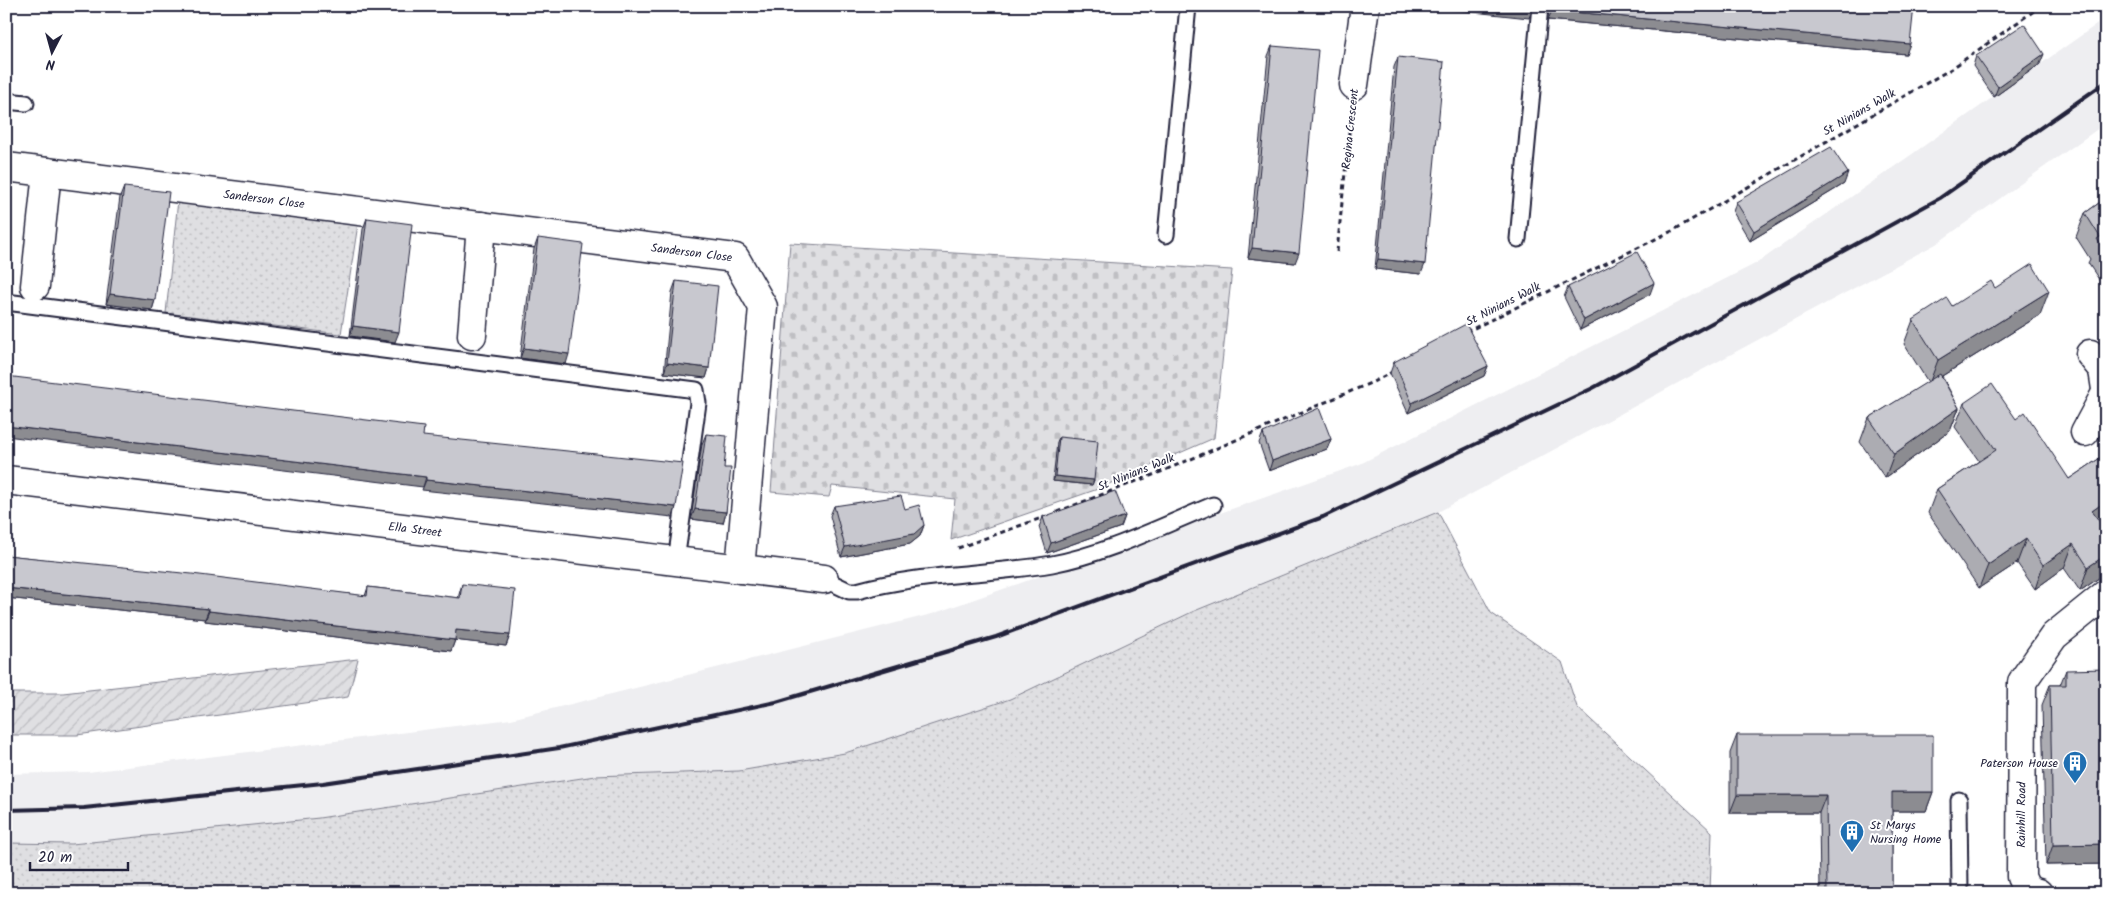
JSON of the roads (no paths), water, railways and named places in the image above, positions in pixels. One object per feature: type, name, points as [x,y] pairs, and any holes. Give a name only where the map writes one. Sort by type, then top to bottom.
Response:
[{"type":"street","name":"Regina Crescent","points":[[1354,85],[1365,6]]},
{"type":"street","name":"Sanderson Close","points":[[6,166],[735,258],[763,307],[740,569]]},
{"type":"street","points":[[35,286],[47,172]]},
{"type":"street","points":[[472,335],[481,226]]},
{"type":"street","points":[[2085,432],[2106,391],[2103,370],[2090,354]]},
{"type":"street","name":"Ella Street","points":[[6,480],[824,579]]},
{"type":"street","name":"Rainhill Road","points":[[2032,891],[2021,877],[2022,682],[2054,636],[2106,594]]},
{"type":"lane","points":[[1166,235],[1188,6]]},
{"type":"lane","points":[[1518,239],[1540,6]]},
{"type":"lane","points":[[6,101],[26,103]]},
{"type":"lane","points":[[6,302],[696,390],[698,403],[676,561]]},
{"type":"lane","points":[[824,579],[849,591],[857,591],[912,578],[979,573],[1052,564],[1074,559],[1118,543],[1212,505]]},
{"type":"lane","points":[[1959,800],[1960,893]]},
{"type":"railway","points":[[6,810],[84,808],[323,783],[559,748],[776,702],[996,637],[1323,517],[1593,388],[1940,198],[2106,82]]},
{"type":"place","name":"Paterson House","points":[[2075,784]]},
{"type":"place","name":"St Marys Nursing Home","points":[[1852,853]]}]
